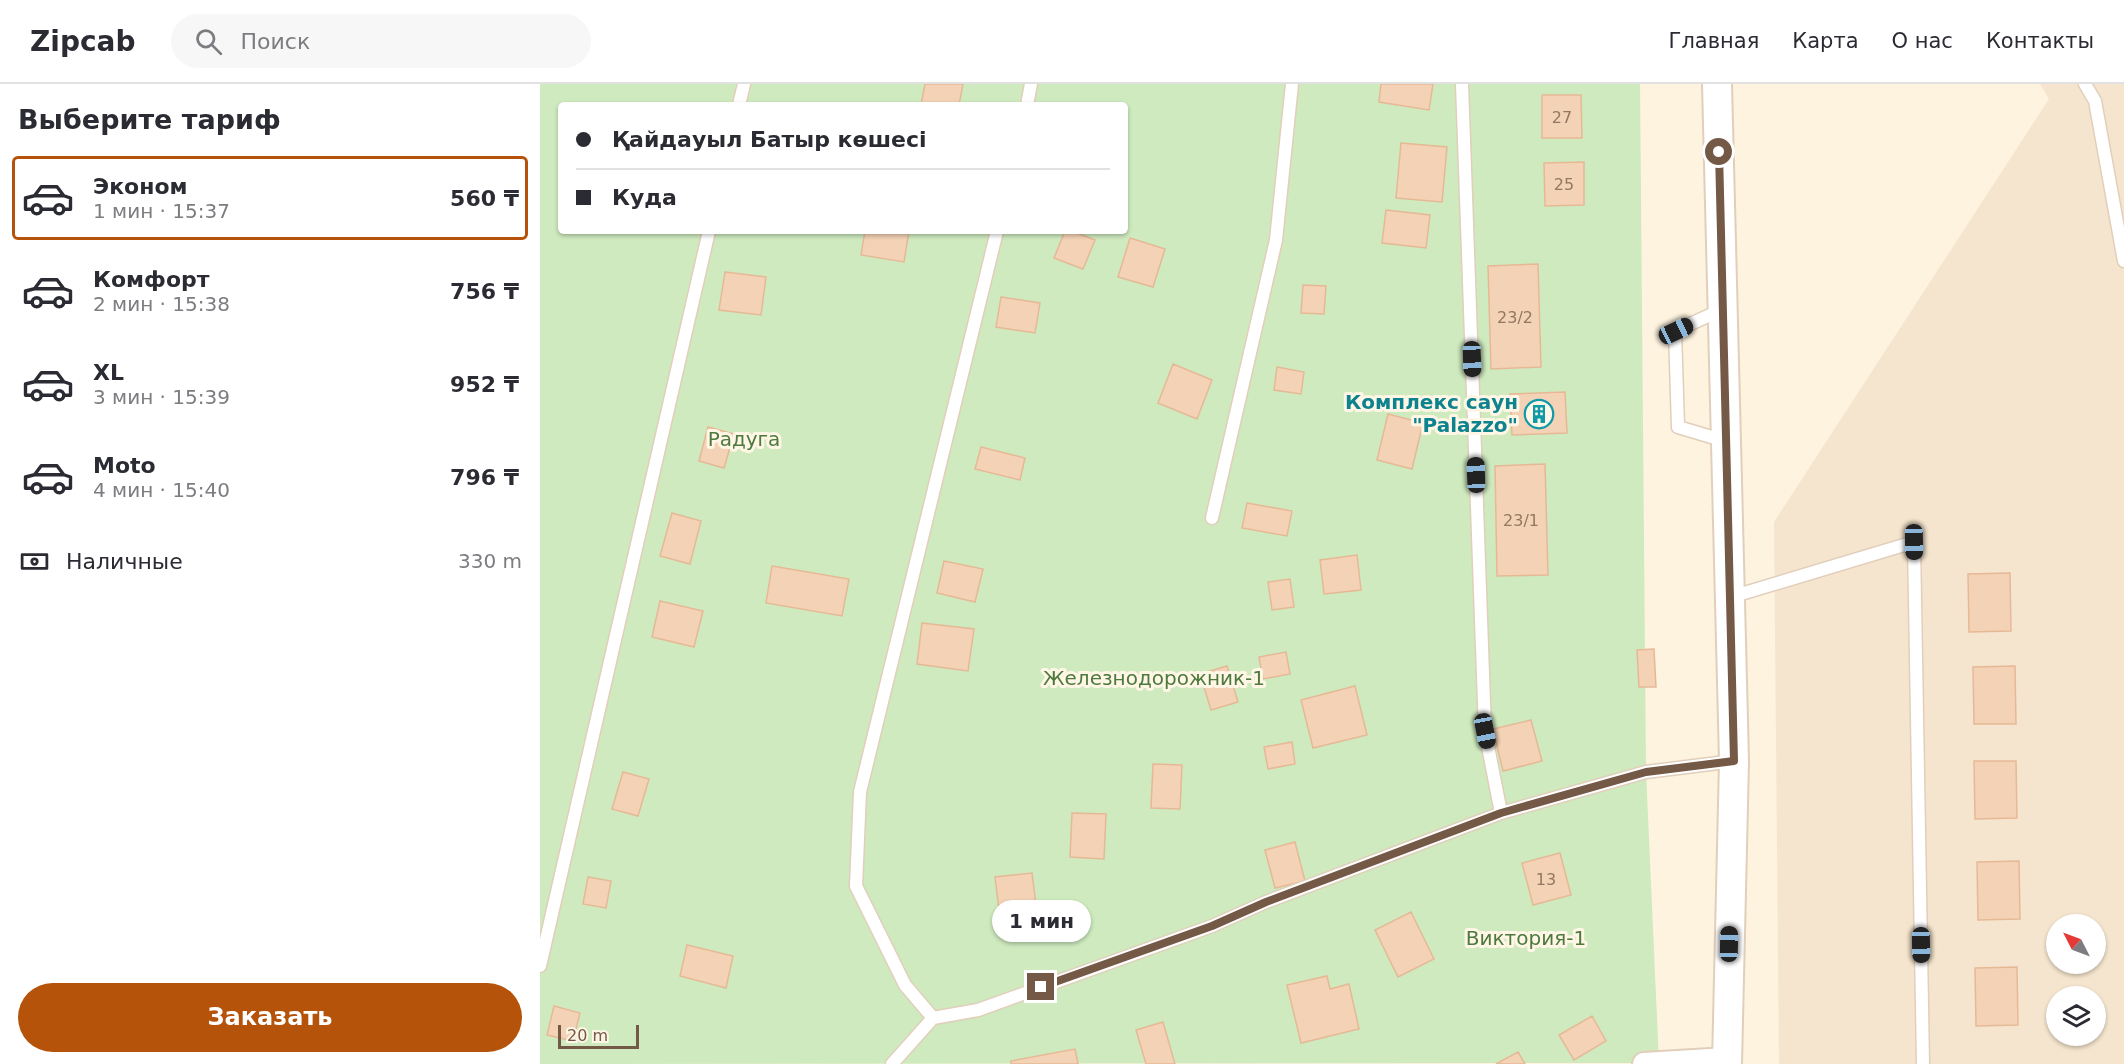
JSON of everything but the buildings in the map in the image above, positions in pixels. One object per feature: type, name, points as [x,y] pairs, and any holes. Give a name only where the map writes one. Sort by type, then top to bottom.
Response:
[{"type":"street","points":[[1644,1064],[1727,1062],[1734,761],[1718,84]]},
{"type":"lane","points":[[740,102],[744,84]]},
{"type":"lane","points":[[1028,102],[1031,84]]},
{"type":"lane","points":[[1212,518],[1276,240],[1292,84]]},
{"type":"lane","points":[[1462,84],[1485,731],[1501,813]]},
{"type":"lane","points":[[2085,84],[2095,101],[2124,261]]},
{"type":"lane","points":[[540,966],[709,234]]},
{"type":"lane","points":[[933,1018],[905,985],[856,886],[860,792],[996,234]]},
{"type":"lane","points":[[1723,309],[1676,331],[1676,367],[1678,427],[1726,441]]},
{"type":"lane","points":[[1731,597],[1914,542],[1923,1064]]},
{"type":"lane","points":[[892,1064],[933,1018],[978,1010],[1212,926],[1266,902],[1501,813],[1646,772],[1734,761]]},
{"type":"shaded area","points":[[2040,84],[2124,84],[2124,1064],[1779,1064],[1774,522],[2049,99]]},
{"type":"green space","points":[[540,84],[1640,84],[1646,772],[1659,1063],[540,1064]]},
{"type":"place","name":"Комплекс саун \"Palazzo\"","points":[[1539,414]]},
{"type":"route","points":[[1041,987],[1212,926],[1266,902],[1501,813],[1646,772],[1734,761],[1719,152]]},
{"type":"park label","name":"Радуга","points":[[744,439]]},
{"type":"park label","name":"Железнодорожник-1","points":[[1154,678]]},
{"type":"park label","name":"Виктория-1","points":[[1526,938]]}]
